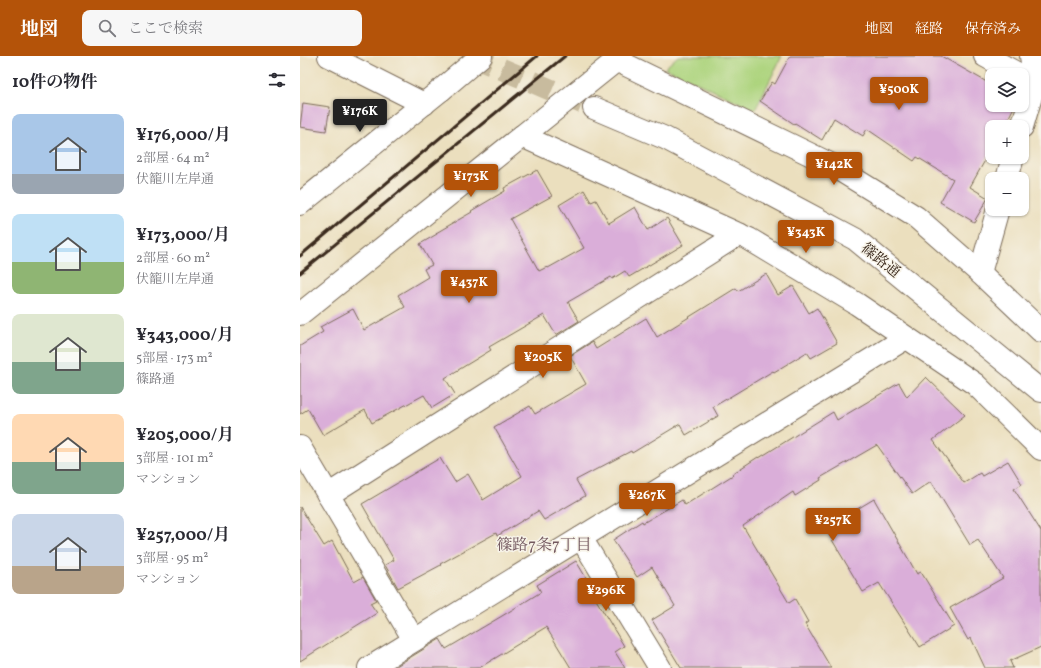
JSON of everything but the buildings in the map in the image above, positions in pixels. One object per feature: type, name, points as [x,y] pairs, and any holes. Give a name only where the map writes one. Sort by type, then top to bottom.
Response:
[{"type":"street","points":[[330,56],[424,104]]},
{"type":"street","points":[[300,204],[481,56]]},
{"type":"street","points":[[985,56],[1007,68]]},
{"type":"street","points":[[1028,68],[1031,56]]},
{"type":"street","points":[[300,314],[619,58],[830,164],[916,217],[980,273],[1041,331]]},
{"type":"street","name":"篠路通","points":[[594,108],[665,138],[855,239],[1041,391]]},
{"type":"street","points":[[522,136],[739,234],[857,304],[975,384],[1041,449]]},
{"type":"street","points":[[980,273],[996,216]]},
{"type":"street","points":[[328,494],[739,234]]},
{"type":"street","points":[[369,668],[906,338]]},
{"type":"street","points":[[300,447],[414,640]]},
{"type":"street","points":[[581,538],[660,668]]},
{"type":"green space","points":[[678,56],[782,56],[755,110],[665,68]]},
{"type":"tunnel","points":[[471,56],[594,108]]},
{"type":"railway","points":[[300,256],[537,56]]},
{"type":"railway","points":[[300,273],[565,56]]},
{"type":"district","name":"篠路7条7丁目","points":[[544,544]]}]
